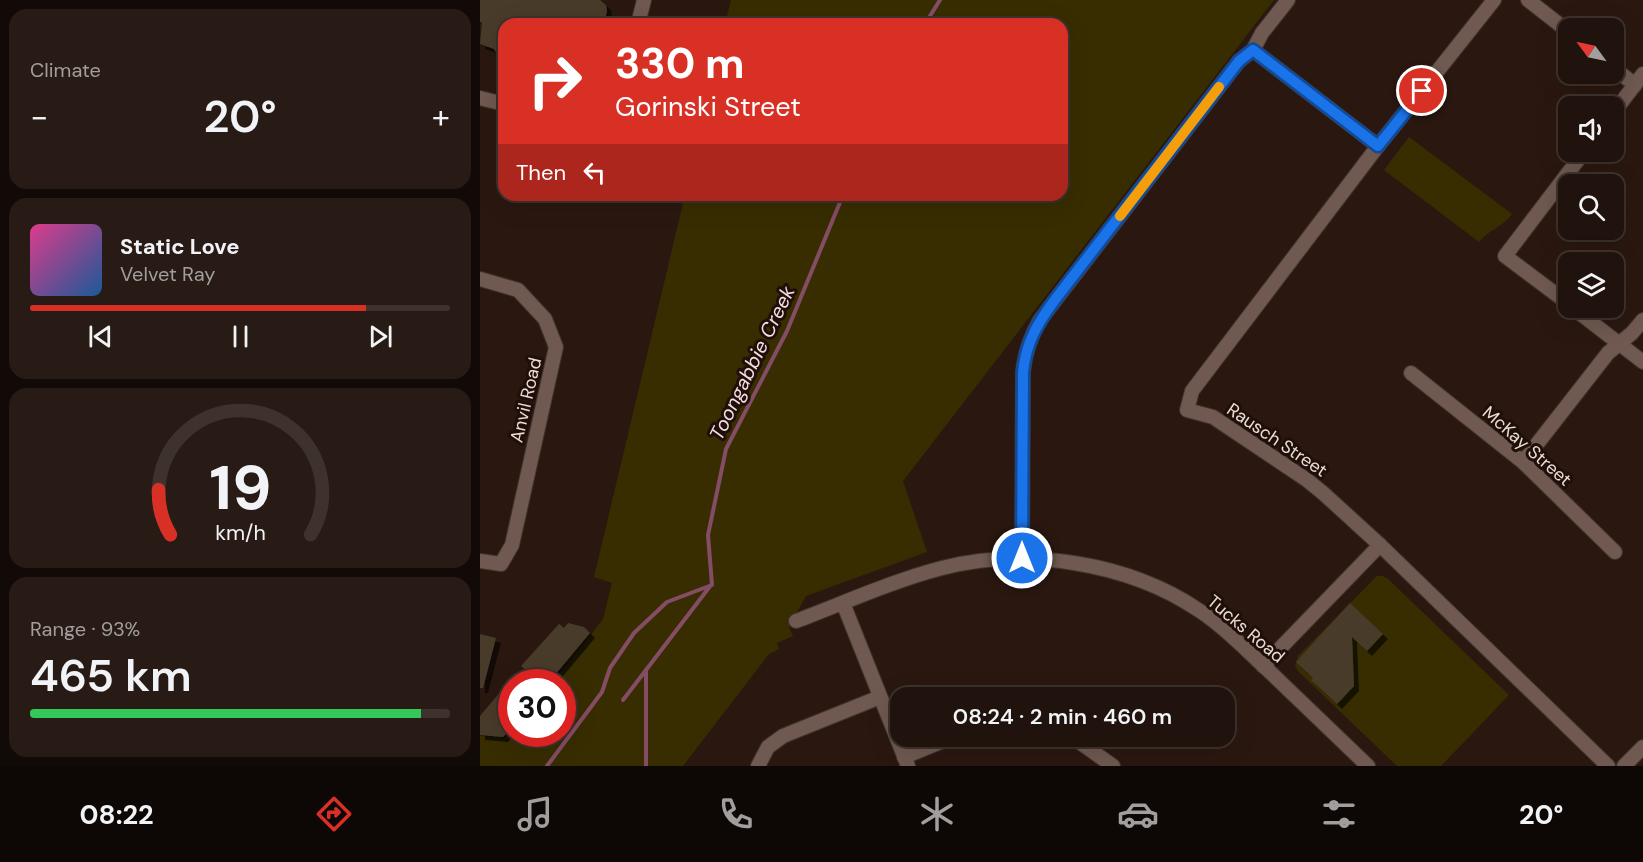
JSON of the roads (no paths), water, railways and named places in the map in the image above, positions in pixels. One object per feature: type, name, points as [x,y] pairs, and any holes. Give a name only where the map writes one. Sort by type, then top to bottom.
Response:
[{"type":"street","points":[[640,18],[644,0]]},
{"type":"street","points":[[1022,558],[1023,372],[1025,354],[1032,334],[1054,301],[1239,61],[1253,50],[1262,33],[1288,0]]},
{"type":"street","name":"Rausch Street","points":[[1494,0],[1378,146],[1192,391],[1187,410],[1213,417],[1307,480],[1380,545],[1608,766]]},
{"type":"street","points":[[1528,0],[1558,23]]},
{"type":"street","points":[[1253,50],[1378,146]]},
{"type":"street","points":[[1624,72],[1639,79],[1624,99]]},
{"type":"street","points":[[480,98],[498,102]]},
{"type":"street","points":[[1558,296],[1505,256],[1576,162]]},
{"type":"street","name":"Anvil Road","points":[[480,279],[518,290],[545,319],[556,347],[512,545],[501,564],[480,561]]},
{"type":"street","points":[[1587,318],[1643,362]]},
{"type":"street","points":[[1523,462],[1608,353],[1643,320]]},
{"type":"street","name":"McKay Street","points":[[1411,373],[1523,462],[1615,552]]},
{"type":"street","points":[[1263,666],[1380,545]]},
{"type":"street","name":"Tucks Road","points":[[796,621],[887,585],[942,568],[981,561],[1022,558],[1083,565],[1148,584],[1200,611],[1228,633],[1368,766]]},
{"type":"street","points":[[843,603],[906,761],[933,747]]},
{"type":"street","points":[[758,766],[768,747],[783,735],[880,697]]},
{"type":"street","points":[[1086,747],[1113,766]]},
{"type":"street","points":[[1624,766],[1643,747]]},
{"type":"waterway","name":"Toongabbie Creek","points":[[929,18],[940,0]]},
{"type":"waterway","name":"Toongabbie Creek","points":[[547,766],[602,692],[610,668],[634,633],[667,602],[712,585],[708,535],[726,449],[787,331],[841,201]]},
{"type":"waterway","points":[[646,766],[646,670],[711,585]]},
{"type":"waterway","points":[[623,700],[646,670]]}]
